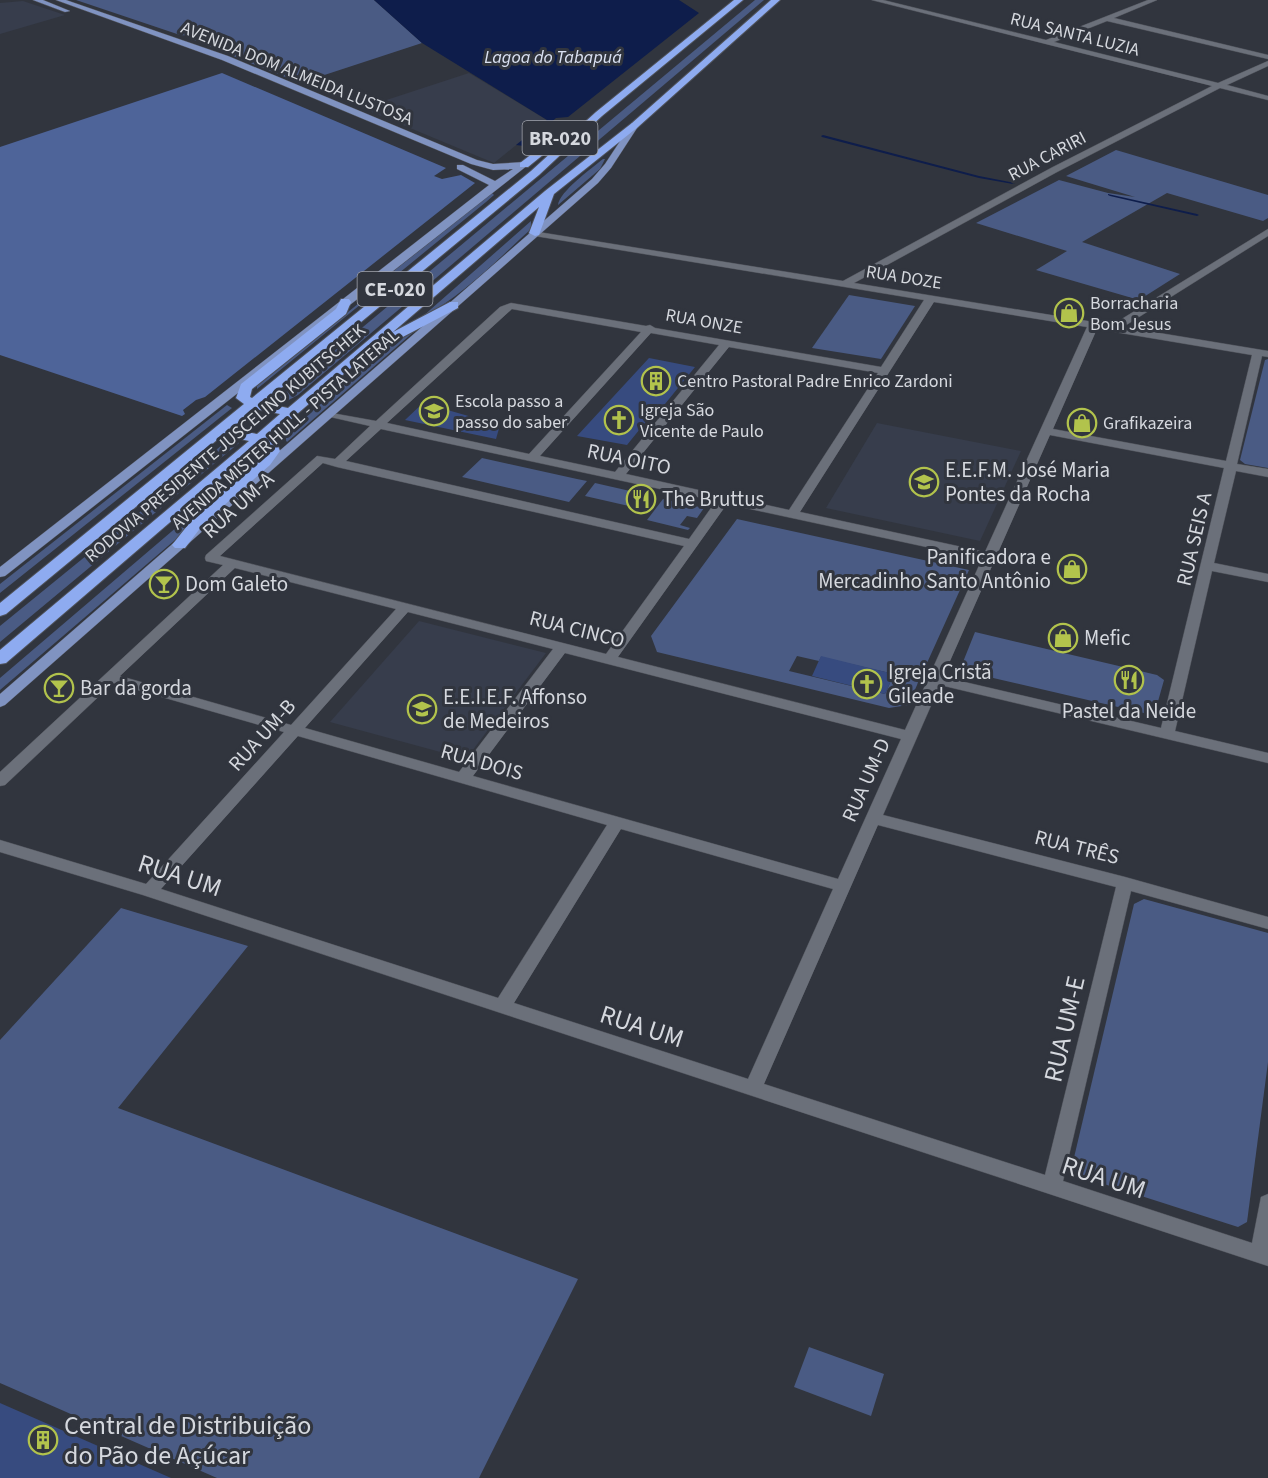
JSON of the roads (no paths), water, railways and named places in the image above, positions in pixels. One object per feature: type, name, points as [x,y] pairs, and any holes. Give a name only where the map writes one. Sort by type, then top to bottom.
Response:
[{"type":"highway","name":"RODOVIA PRESIDENTE JUSCELINO KUBITSCHEK","points":[[0,611],[255,405],[535,173],[599,114],[739,0]]},
{"type":"highway","name":"RODOVIA PRESIDENTE JUSCELINO KUBITSCHEK","points":[[0,659],[549,193],[635,125],[776,0]]},
{"type":"highway","name":"BR-020","points":[[524,165],[578,125],[599,114]]},
{"type":"highway","points":[[536,233],[549,193]]},
{"type":"highway","points":[[292,413],[255,405],[243,398],[246,387],[342,311],[345,302]]},
{"type":"highway","points":[[365,351],[454,305]]},
{"type":"highway","points":[[180,545],[200,519],[272,454],[272,447],[261,439],[223,431]]},
{"type":"main road","name":"AVENIDA DOM ALMEIDA LUSTOSA","points":[[36,0],[150,38],[430,154]]},
{"type":"main road","name":"AVENIDA DOM ALMEIDA LUSTOSA","points":[[59,0],[178,40],[474,162],[493,167],[524,165]]},
{"type":"main road","points":[[327,110],[342,106]]},
{"type":"main road","name":"AVENIDA MISTER HULL - PISTA LATERAL","points":[[0,702],[595,181],[608,166],[635,125]]},
{"type":"main road","points":[[461,167],[474,162]]},
{"type":"main road","points":[[451,163],[495,185]]},
{"type":"main road","name":"BR-020","points":[[0,573],[495,185],[524,165]]},
{"type":"street","name":"RUA SANTA LUZIA","points":[[875,0],[1268,98]]},
{"type":"street","points":[[899,6],[914,0]]},
{"type":"street","points":[[1048,42],[1154,0]]},
{"type":"street","points":[[1107,19],[1268,57]]},
{"type":"street","name":"RUA CARIRI","points":[[844,284],[1062,165],[1268,63]]},
{"type":"street","points":[[1114,328],[1268,232]]},
{"type":"street","name":"RUA DOZE","points":[[536,233],[1263,353]]},
{"type":"street","points":[[793,514],[931,298]]},
{"type":"street","name":"RUA ONZE","points":[[378,424],[505,309],[517,305],[885,370]]},
{"type":"street","name":"RUA UM-D","points":[[753,1089],[1093,325]]},
{"type":"street","points":[[532,458],[650,328]]},
{"type":"street","points":[[618,476],[727,342]]},
{"type":"street","name":"RUA SEIS A","points":[[1167,734],[1231,466],[1263,353]]},
{"type":"street","name":"RUA OITO","points":[[330,414],[990,556]]},
{"type":"street","points":[[337,463],[378,424]]},
{"type":"street","points":[[1046,431],[1268,473]]},
{"type":"street","name":"RUA UM-A","points":[[233,563],[211,558],[321,459],[337,463]]},
{"type":"street","points":[[337,463],[693,544]]},
{"type":"street","points":[[610,659],[724,499]]},
{"type":"street","name":"RUA UM-A","points":[[0,781],[233,563]]},
{"type":"street","name":"RUA CINCO","points":[[233,563],[910,736]]},
{"type":"street","points":[[1207,566],[1268,578]]},
{"type":"street","name":"RUA UM-B","points":[[149,891],[406,607]]},
{"type":"street","points":[[463,778],[562,647]]},
{"type":"street","name":"RUA DOIS","points":[[110,678],[843,886]]},
{"type":"street","points":[[935,679],[1268,758]]},
{"type":"street","name":"RUA TRÊS","points":[[873,818],[1125,883],[1268,923]]},
{"type":"street","points":[[502,1006],[617,822]]},
{"type":"street","name":"RUA UM","points":[[0,846],[149,891],[1265,1256]]},
{"type":"street","name":"RUA UM-E","points":[[1052,1187],[1125,883]]},
{"type":"street","points":[[1265,1256],[1268,1203]]},
{"type":"water","name":"Lagoa do Tabapuá","points":[[374,0],[679,0],[699,13],[568,117],[556,118],[524,146],[516,145],[547,120],[422,43]]},
{"type":"waterway","points":[[823,136],[979,177],[1013,183]]},
{"type":"waterway","points":[[1110,195],[1197,215]]},
{"type":"place","name":"Borracharia Bom Jesus","points":[[1069,313]]},
{"type":"place","name":"Centro Pastoral Padre Enrico Zardoni","points":[[656,381]]},
{"type":"place","name":"Escola passo a passo do saber","points":[[434,411]]},
{"type":"place","name":"Igreja São Vicente de Paulo","points":[[619,420]]},
{"type":"place","name":"Grafikazeira","points":[[1082,423]]},
{"type":"place","name":"E.E.F.M. José Maria Pontes da Rocha","points":[[924,482]]},
{"type":"place","name":"The Bruttus","points":[[641,499]]},
{"type":"place","name":"Panificadora e Mercadinho Santo Antônio","points":[[1072,569]]},
{"type":"place","name":"Dom Galeto","points":[[164,584]]},
{"type":"place","name":"Mefic","points":[[1063,638]]},
{"type":"place","name":"Pastel da Neide","points":[[1129,680]]},
{"type":"place","name":"Igreja Cristã Gileade","points":[[867,684]]},
{"type":"place","name":"Bar da gorda","points":[[59,688]]},
{"type":"place","name":"E.E.I.E.F. Affonso de Medeiros","points":[[422,709]]},
{"type":"place","name":"Central de Distribuição do Pão de Açúcar","points":[[43,1440]]}]
